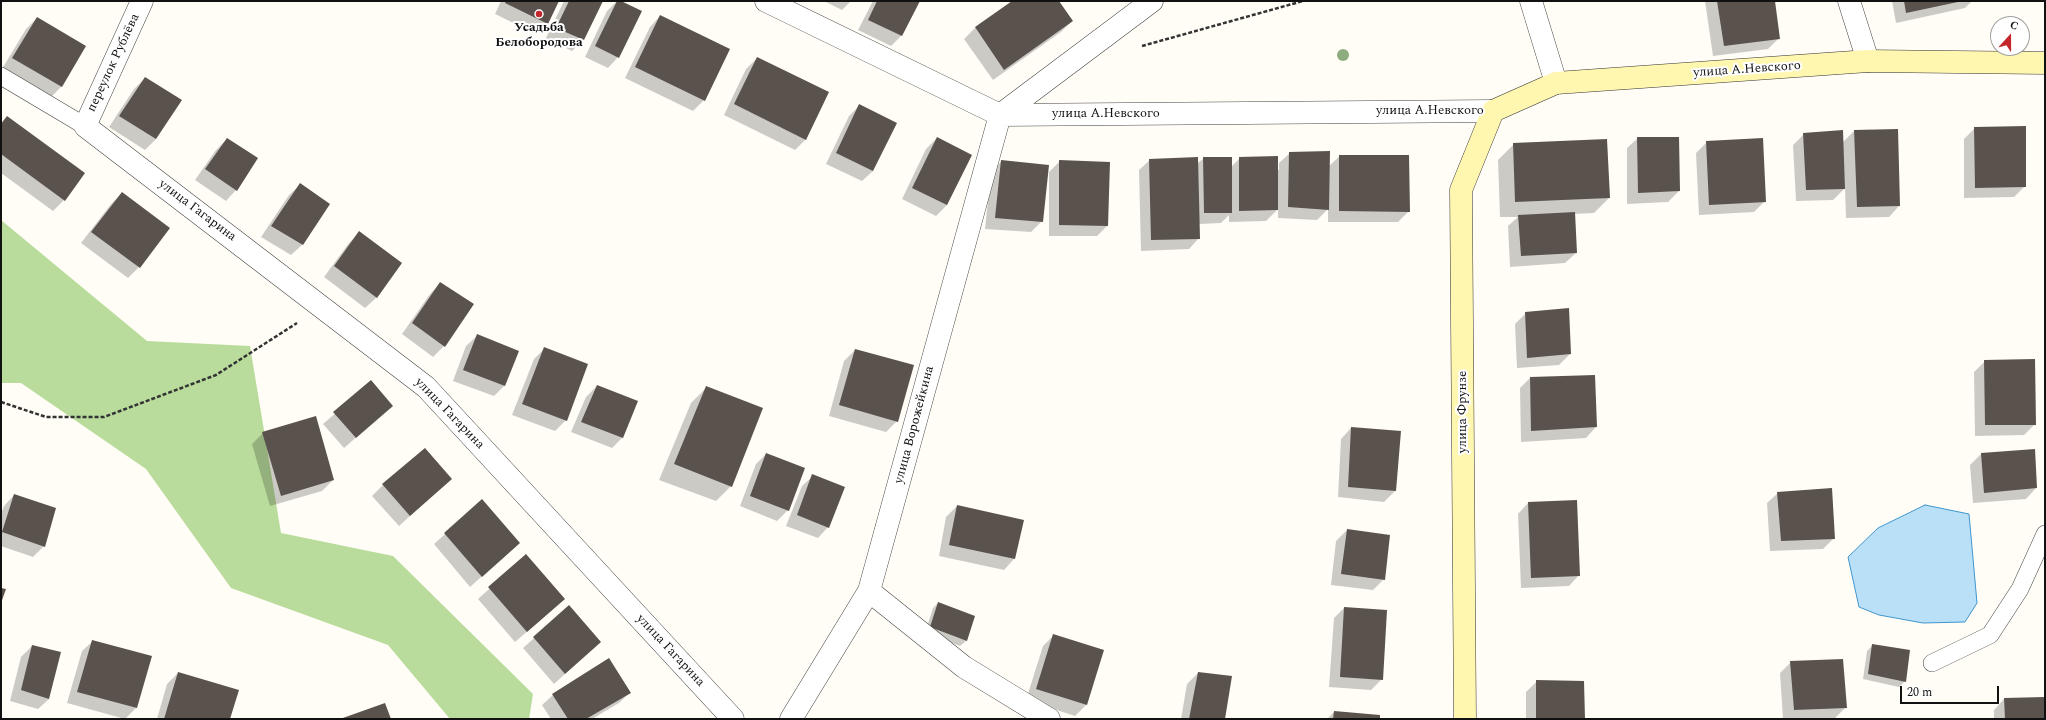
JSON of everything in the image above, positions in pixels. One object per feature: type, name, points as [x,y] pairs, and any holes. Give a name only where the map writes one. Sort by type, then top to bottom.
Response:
[{"type":"street","name":"переулок Рублёва","points":[[85,126],[142,1]]},
{"type":"street","name":"улица А.Невского","points":[[766,1],[1000,115],[1493,111],[1556,83],[1868,61],[2045,63]]},
{"type":"street","points":[[1000,115],[1152,1]]},
{"type":"street","points":[[1531,1],[1556,83]]},
{"type":"street","points":[[1849,1],[1868,61]]},
{"type":"street","name":"улица Фрунзе","points":[[1465,719],[1461,190],[1493,111]]},
{"type":"street","name":"улица Ворожейкина","points":[[790,719],[869,591],[1000,115]]},
{"type":"street","name":"улица Гагарина","points":[[85,126],[426,387],[733,719]]},
{"type":"street","points":[[869,591],[964,668],[1049,719]]},
{"type":"lane","points":[[1,76],[85,126]]},
{"type":"lane","points":[[1932,663],[1990,635],[2020,588],[2045,534]]},
{"type":"path","points":[[1098,41],[1123,51],[1303,1]]},
{"type":"path","points":[[1,402],[46,417],[104,418],[216,375],[322,308]]},
{"type":"green space","points":[[1,220],[147,341],[250,346],[281,533],[393,556],[533,694],[529,719],[450,719],[388,645],[231,588],[146,469],[21,383],[1,383]]},
{"type":"water","points":[[1925,505],[1969,514],[1977,603],[1965,622],[1923,623],[1879,615],[1859,607],[1848,557],[1878,528]]},
{"type":"building","name":"Усадьба Белобородова","points":[[506,1],[559,1],[548,24],[505,3]]},
{"type":"building","points":[[569,1],[603,1],[584,40],[556,28]]},
{"type":"building","points":[[617,1],[621,1],[642,11],[619,58],[595,46]]},
{"type":"building","points":[[877,1],[920,1],[902,36],[868,20]]},
{"type":"building","points":[[1012,1],[1059,1],[1073,21],[1004,70],[975,27]]},
{"type":"building","points":[[1717,1],[1775,1],[1780,39],[1724,46]]},
{"type":"building","points":[[1904,1],[1958,1],[1958,2],[1906,13]]},
{"type":"building","points":[[660,15],[730,49],[705,101],[635,67]]},
{"type":"building","points":[[37,17],[86,46],[62,87],[12,58]]},
{"type":"building","points":[[757,57],[829,92],[806,140],[734,104]]},
{"type":"building","points":[[145,77],[182,100],[156,139],[119,116]]},
{"type":"building","points":[[859,104],[897,123],[873,171],[836,153]]},
{"type":"building","points":[[7,116],[85,173],[65,201],[1,154],[1,124]]},
{"type":"building","points":[[2026,126],[2026,187],[1975,188],[1974,127]]},
{"type":"building","points":[[1898,129],[1900,206],[1857,207],[1854,130]]},
{"type":"building","points":[[1843,130],[1845,189],[1806,190],[1803,133]]},
{"type":"building","points":[[937,137],[972,155],[947,205],[912,188]]},
{"type":"building","points":[[1637,137],[1679,137],[1680,191],[1638,193]]},
{"type":"building","points":[[227,138],[258,158],[237,191],[205,169]]},
{"type":"building","points":[[1763,138],[1766,202],[1709,205],[1706,141]]},
{"type":"building","points":[[1607,139],[1610,198],[1515,202],[1513,143]]},
{"type":"building","points":[[1330,151],[1329,210],[1288,207],[1289,152]]},
{"type":"building","points":[[1339,155],[1409,155],[1410,212],[1339,211]]},
{"type":"building","points":[[1278,156],[1278,210],[1239,211],[1239,157]]},
{"type":"building","points":[[1198,157],[1200,239],[1151,240],[1149,159]]},
{"type":"building","points":[[1203,157],[1232,157],[1232,213],[1204,213]]},
{"type":"building","points":[[1001,160],[1049,165],[1043,222],[995,218]]},
{"type":"building","points":[[1059,160],[1110,162],[1108,226],[1059,225]]},
{"type":"building","points":[[300,183],[330,204],[303,245],[271,226]]},
{"type":"building","points":[[122,192],[170,228],[140,268],[91,232]]},
{"type":"building","points":[[1575,212],[1577,253],[1521,256],[1518,215]]},
{"type":"building","points":[[359,231],[402,263],[377,298],[334,266]]},
{"type":"building","points":[[440,282],[474,304],[445,347],[412,323]]},
{"type":"building","points":[[1569,308],[1571,354],[1527,358],[1525,312]]},
{"type":"building","points":[[477,334],[519,351],[505,386],[463,370]]},
{"type":"building","points":[[544,347],[588,364],[567,421],[522,404]]},
{"type":"building","points":[[855,349],[914,365],[898,422],[839,405]]},
{"type":"building","points":[[2035,359],[2036,425],[1985,425],[1984,360]]},
{"type":"building","points":[[1595,375],[1597,427],[1531,431],[1530,377]]},
{"type":"building","points":[[371,380],[393,406],[356,438],[333,412]]},
{"type":"building","points":[[597,385],[638,401],[623,438],[581,422]]},
{"type":"building","points":[[706,386],[763,408],[732,487],[674,464]]},
{"type":"building","points":[[316,416],[334,480],[281,496],[262,432]]},
{"type":"building","points":[[1351,427],[1401,431],[1396,491],[1348,487]]},
{"type":"building","points":[[425,448],[452,479],[410,516],[382,484]]},
{"type":"building","points":[[2035,449],[2037,488],[1984,493],[1981,453]]},
{"type":"building","points":[[766,453],[805,468],[789,511],[750,496]]},
{"type":"building","points":[[812,474],[845,487],[829,528],[797,515]]},
{"type":"building","points":[[1832,488],[1835,539],[1781,541],[1777,492]]},
{"type":"building","points":[[14,494],[56,508],[45,547],[2,532]]},
{"type":"building","points":[[482,499],[520,543],[482,577],[444,533]]},
{"type":"building","points":[[1577,500],[1580,576],[1531,578],[1528,502]]},
{"type":"building","points":[[957,505],[1024,520],[1015,559],[949,545]]},
{"type":"building","points":[[1347,529],[1390,535],[1385,580],[1341,574]]},
{"type":"building","points":[[526,554],[565,599],[527,632],[488,587]]},
{"type":"building","points":[[1,588],[6,589],[1,603]]},
{"type":"building","points":[[938,602],[975,616],[967,641],[930,627]]},
{"type":"building","points":[[569,605],[601,642],[565,674],[533,637]]},
{"type":"building","points":[[1344,607],[1387,610],[1383,680],[1340,677]]},
{"type":"building","points":[[1053,634],[1104,650],[1087,705],[1036,689]]},
{"type":"building","points":[[92,640],[152,656],[137,708],[77,692]]},
{"type":"building","points":[[1872,644],[1910,650],[1906,682],[1868,674]]},
{"type":"building","points":[[32,645],[61,652],[49,699],[21,690]]},
{"type":"building","points":[[609,658],[631,693],[586,719],[568,719],[552,694]]},
{"type":"building","points":[[1843,659],[1847,708],[1794,710],[1790,661]]},
{"type":"building","points":[[178,672],[239,690],[230,719],[164,719]]},
{"type":"building","points":[[1198,672],[1232,676],[1225,719],[1189,719]]},
{"type":"building","points":[[1536,680],[1584,681],[1585,719],[1536,719]]},
{"type":"building","points":[[2045,697],[2045,719],[2005,719],[2004,698]]},
{"type":"building","points":[[385,703],[391,719],[340,719]]},
{"type":"building","points":[[1334,711],[1380,715],[1380,719],[1333,719]]},
{"type":"place","name":"Усадьба Белобородова","points":[[539,14]]}]
